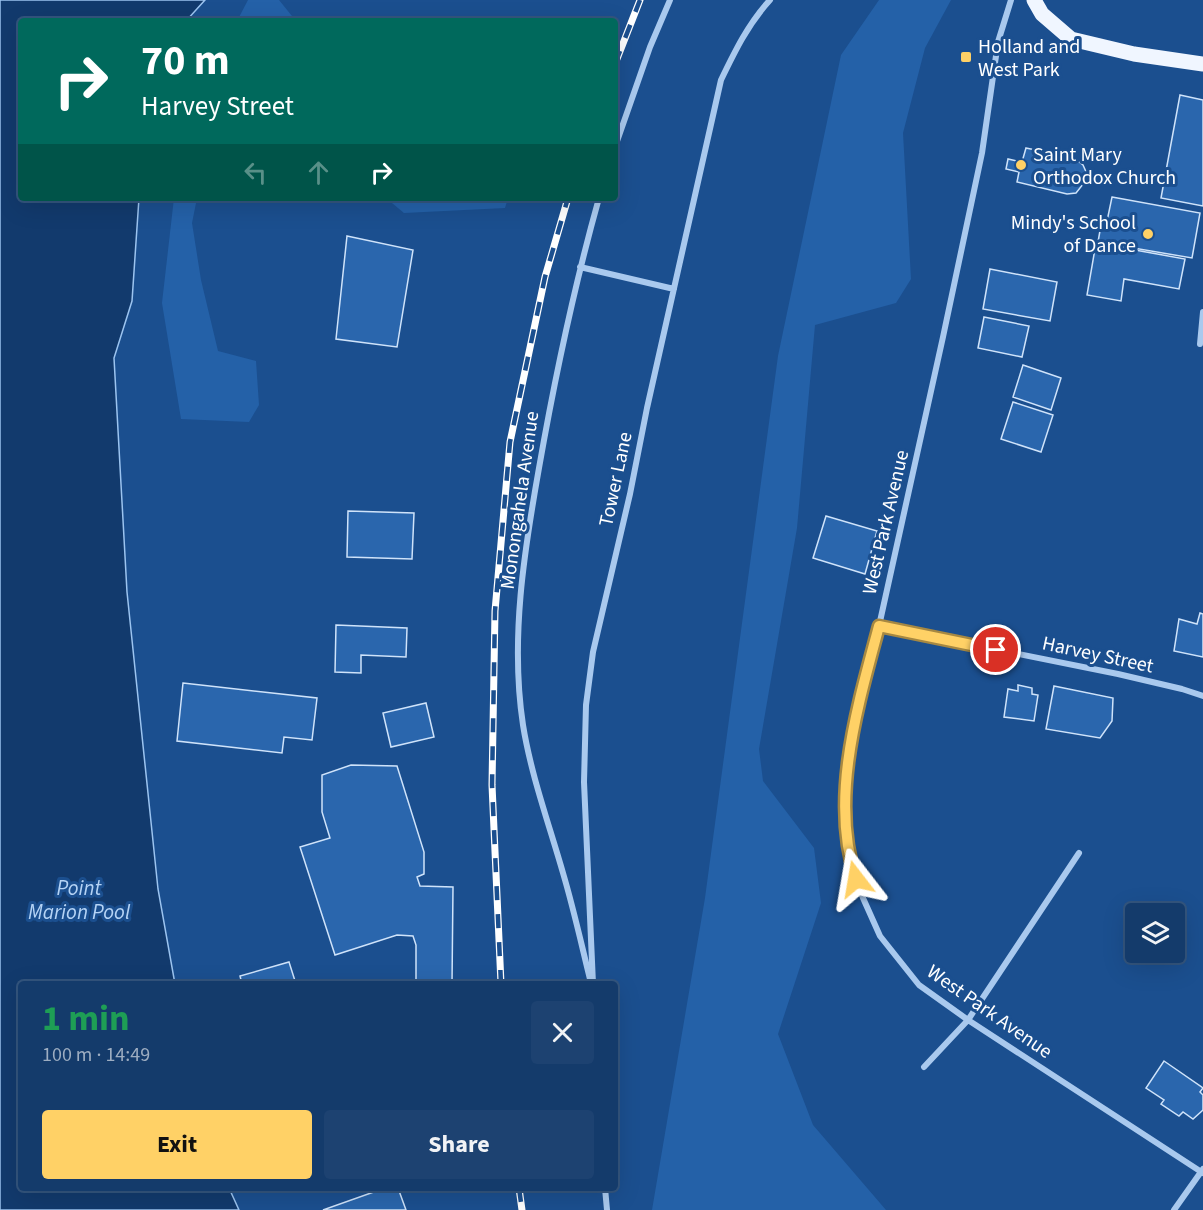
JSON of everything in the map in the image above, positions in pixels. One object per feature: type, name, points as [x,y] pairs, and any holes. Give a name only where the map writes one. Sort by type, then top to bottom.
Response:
[{"type":"main road","points":[[1034,0],[1042,14],[1071,39],[1134,54],[1203,64]]},
{"type":"street","points":[[618,138],[650,47],[670,0]]},
{"type":"street","name":"Tower Lane","points":[[592,981],[584,782],[586,705],[593,652],[721,80],[737,45],[770,0]]},
{"type":"street","name":"West Park Avenue","points":[[1011,0],[998,42],[982,153],[973,196],[879,626],[857,706],[844,796],[850,861],[862,898],[880,936],[920,985],[968,1020],[1202,1171]]},
{"type":"street","name":"Monongahela Avenue","points":[[591,981],[566,882],[539,794],[523,725],[517,655],[525,544],[548,415],[580,267],[599,201]]},
{"type":"street","points":[[580,267],[674,289]]},
{"type":"street","points":[[1200,344],[1203,315]]},
{"type":"street","name":"Harvey Street","points":[[879,626],[1118,674],[1203,696]]},
{"type":"street","points":[[924,1067],[968,1020],[1080,853]]},
{"type":"street","points":[[1174,1210],[1202,1171]]},
{"type":"street","points":[[605,1191],[607,1210]]},
{"type":"shaded area","points":[[248,0],[279,0],[294,18],[239,18]]},
{"type":"shaded area","points":[[879,0],[951,0],[925,48],[903,133],[911,279],[896,303],[815,325],[797,528],[759,749],[763,781],[814,848],[821,903],[778,1034],[813,1125],[886,1210],[652,1210],[705,898],[778,356],[841,55]]},
{"type":"shaded area","points":[[174,201],[196,201],[192,223],[201,280],[218,351],[256,361],[259,405],[249,422],[181,419],[162,303]]},
{"type":"shaded area","points":[[390,201],[507,201],[505,208],[404,213]]},
{"type":"water","name":"Point Marion Pool","points":[[0,0],[205,0],[189,18],[18,18],[18,201],[139,201],[132,301],[114,358],[127,592],[158,889],[174,981],[18,981],[18,1191],[230,1191],[239,1210],[0,1210]]},
{"type":"building","points":[[1180,95],[1203,100],[1203,206],[1161,198]]},
{"type":"building","points":[[1026,148],[1074,158],[1083,165],[1087,174],[1084,183],[1076,193],[1067,194],[1017,182],[1019,172],[1006,169],[1008,159],[1022,162]]},
{"type":"building","name":"Mindy's School of Dance","points":[[1112,197],[1200,213],[1192,258],[1098,242],[1101,225],[1106,226]]},
{"type":"building","points":[[347,236],[413,250],[397,347],[336,339]]},
{"type":"building","points":[[1096,243],[1185,259],[1179,289],[1124,279],[1121,301],[1087,295]]},
{"type":"building","points":[[990,269],[1057,282],[1050,321],[983,309]]},
{"type":"building","points":[[984,317],[1029,326],[1022,357],[978,348]]},
{"type":"building","points":[[1023,365],[1061,378],[1051,410],[1013,397]]},
{"type":"building","points":[[1013,402],[1053,415],[1041,452],[1001,439]]},
{"type":"building","points":[[348,511],[414,513],[412,559],[347,557]]},
{"type":"building","points":[[826,516],[877,531],[865,574],[813,558]]},
{"type":"building","points":[[1200,613],[1203,614],[1203,657],[1174,651],[1179,619],[1197,624]]},
{"type":"building","points":[[336,625],[407,628],[406,657],[361,655],[361,673],[335,672]]},
{"type":"building","points":[[183,683],[317,698],[312,740],[284,737],[282,753],[177,741]]},
{"type":"building","points":[[1018,685],[1032,688],[1032,694],[1038,695],[1034,721],[1004,717],[1008,689],[1018,691]]},
{"type":"building","points":[[1054,686],[1113,698],[1112,721],[1100,738],[1046,729]]},
{"type":"building","points":[[426,703],[434,737],[391,747],[383,713]]},
{"type":"building","points":[[351,765],[397,766],[424,852],[424,874],[417,877],[420,886],[453,887],[452,981],[416,981],[416,945],[413,936],[397,935],[335,955],[300,847],[330,838],[322,812],[322,775]]},
{"type":"building","points":[[289,962],[295,981],[241,981],[240,976]]},
{"type":"building","points":[[1164,1061],[1203,1088],[1200,1092],[1203,1095],[1203,1110],[1193,1119],[1183,1112],[1179,1116],[1161,1104],[1164,1100],[1146,1088]]},
{"type":"building","points":[[377,1191],[399,1191],[406,1210],[323,1210]]},
{"type":"railway","points":[[618,56],[640,0]]},
{"type":"railway","points":[[501,981],[492,785],[495,611],[510,442],[545,277],[567,201]]},
{"type":"railway","points":[[519,1191],[522,1210]]},
{"type":"place","name":"Holland and West Park","points":[[966,57]]},
{"type":"place","name":"Saint Mary Orthodox Church","points":[[1021,165]]},
{"type":"place","name":"Mindy's School of Dance","points":[[1148,234]]},
{"type":"route","points":[[856,879],[850,861],[844,796],[857,706],[879,626],[996,650]]}]
